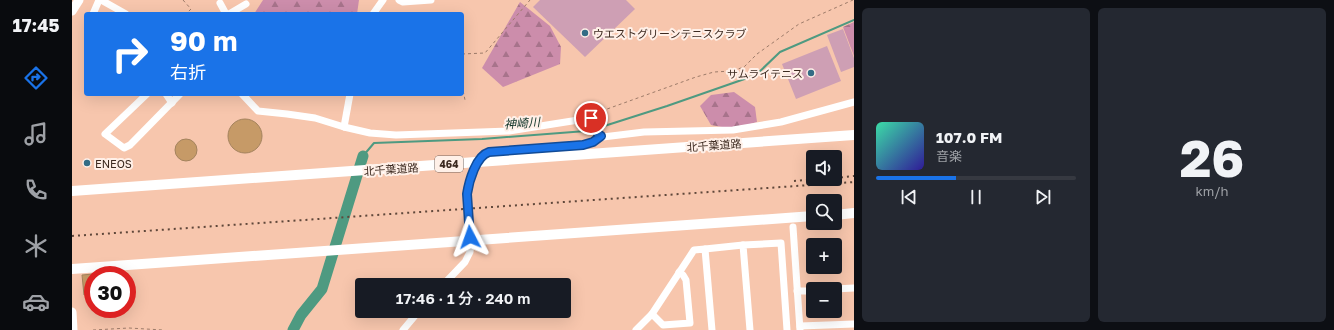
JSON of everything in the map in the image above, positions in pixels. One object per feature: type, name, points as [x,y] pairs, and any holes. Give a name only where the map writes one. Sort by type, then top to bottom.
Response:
[{"type":"highway","name":"北千葉道路","points":[[72,191],[854,135]]},
{"type":"highway","points":[[842,214],[854,213]]},
{"type":"highway","points":[[72,269],[806,216]]},
{"type":"main road","points":[[72,11],[79,0]]},
{"type":"main road","points":[[72,312],[73,330]]},
{"type":"street","points":[[94,12],[100,0],[122,12]]},
{"type":"street","points":[[374,12],[383,0]]},
{"type":"street","points":[[400,0],[403,2],[431,0]]},
{"type":"street","points":[[220,3],[225,12]]},
{"type":"street","points":[[232,12],[246,4]]},
{"type":"street","points":[[145,96],[105,134],[124,148],[130,146],[178,96]]},
{"type":"street","points":[[167,96],[172,103]]},
{"type":"street","points":[[244,96],[258,111],[315,118],[344,128],[370,133],[396,135],[509,130],[593,121],[599,134],[603,137],[644,132],[733,130],[782,122],[854,102]]},
{"type":"street","points":[[344,128],[350,96]]},
{"type":"street","points":[[450,278],[465,262],[470,252],[467,194],[472,174],[483,154],[489,152],[583,145],[593,142],[599,134]]},
{"type":"street","points":[[793,228],[800,328],[854,324]]},
{"type":"street","points":[[636,330],[652,314],[694,250],[781,243],[787,330]]},
{"type":"street","points":[[744,245],[750,330]]},
{"type":"street","points":[[705,249],[712,330]]},
{"type":"street","points":[[652,314],[663,326],[690,323],[686,280],[679,272]]},
{"type":"street","points":[[842,289],[854,288]]},
{"type":"street","points":[[798,291],[806,291]]},
{"type":"street","points":[[403,330],[413,318]]},
{"type":"path","points":[[183,0],[191,9],[188,12]]},
{"type":"path","points":[[464,54],[485,53],[530,0]]},
{"type":"path","points":[[593,121],[594,114],[696,77],[714,72],[732,71],[744,67],[757,54],[799,24],[853,0]]},
{"type":"path","points":[[464,92],[466,100]]},
{"type":"path","points":[[93,330],[130,328],[163,330]]},
{"type":"green space","points":[[263,0],[359,0],[357,12],[255,12]]},
{"type":"green space","points":[[520,2],[550,26],[561,47],[560,64],[503,87],[482,68]]},
{"type":"green space","points":[[854,22],[854,56],[843,27]]},
{"type":"green space","points":[[734,92],[755,107],[757,122],[733,129],[711,125],[700,106],[711,95]]},
{"type":"shaded area","name":"ウエストグリーンテニスクラブ","points":[[540,0],[626,0],[635,9],[585,57],[533,7]]},
{"type":"shaded area","points":[[843,29],[854,58],[854,67],[841,72],[827,35]]},
{"type":"shaded area","name":"サムライテニス","points":[[827,46],[841,81],[796,99],[782,64]]},
{"type":"building","points":[[242,119],[248,119],[257,124],[261,130],[261,142],[257,148],[248,153],[242,153],[233,148],[228,139],[228,133],[233,124]]},
{"type":"building","points":[[186,139],[194,142],[197,150],[194,158],[186,161],[178,158],[175,150],[178,142]]},
{"type":"building","points":[[82,275],[84,275],[84,295]]},
{"type":"waterway","name":"神崎川","points":[[598,128],[756,75],[780,52],[854,20]]},
{"type":"waterway","name":"神崎川","points":[[363,156],[374,143],[482,139],[586,131],[593,129]]},
{"type":"waterway","name":"神崎川","points":[[293,330],[301,315],[322,289],[363,156]]},
{"type":"railway","points":[[842,177],[854,176]]},
{"type":"railway","points":[[794,181],[806,180]]},
{"type":"railway","points":[[72,236],[854,182]]},
{"type":"place","name":"ウエストグリーンテニスクラブ","points":[[585,33]]},
{"type":"place","name":"サムライテニス","points":[[811,73]]},
{"type":"place","name":"ENEOS","points":[[87,163]]},
{"type":"route","points":[[470,237],[467,194],[469,182],[475,167],[483,154],[489,152],[583,145],[593,142],[601,136],[598,134],[591,118]]}]
